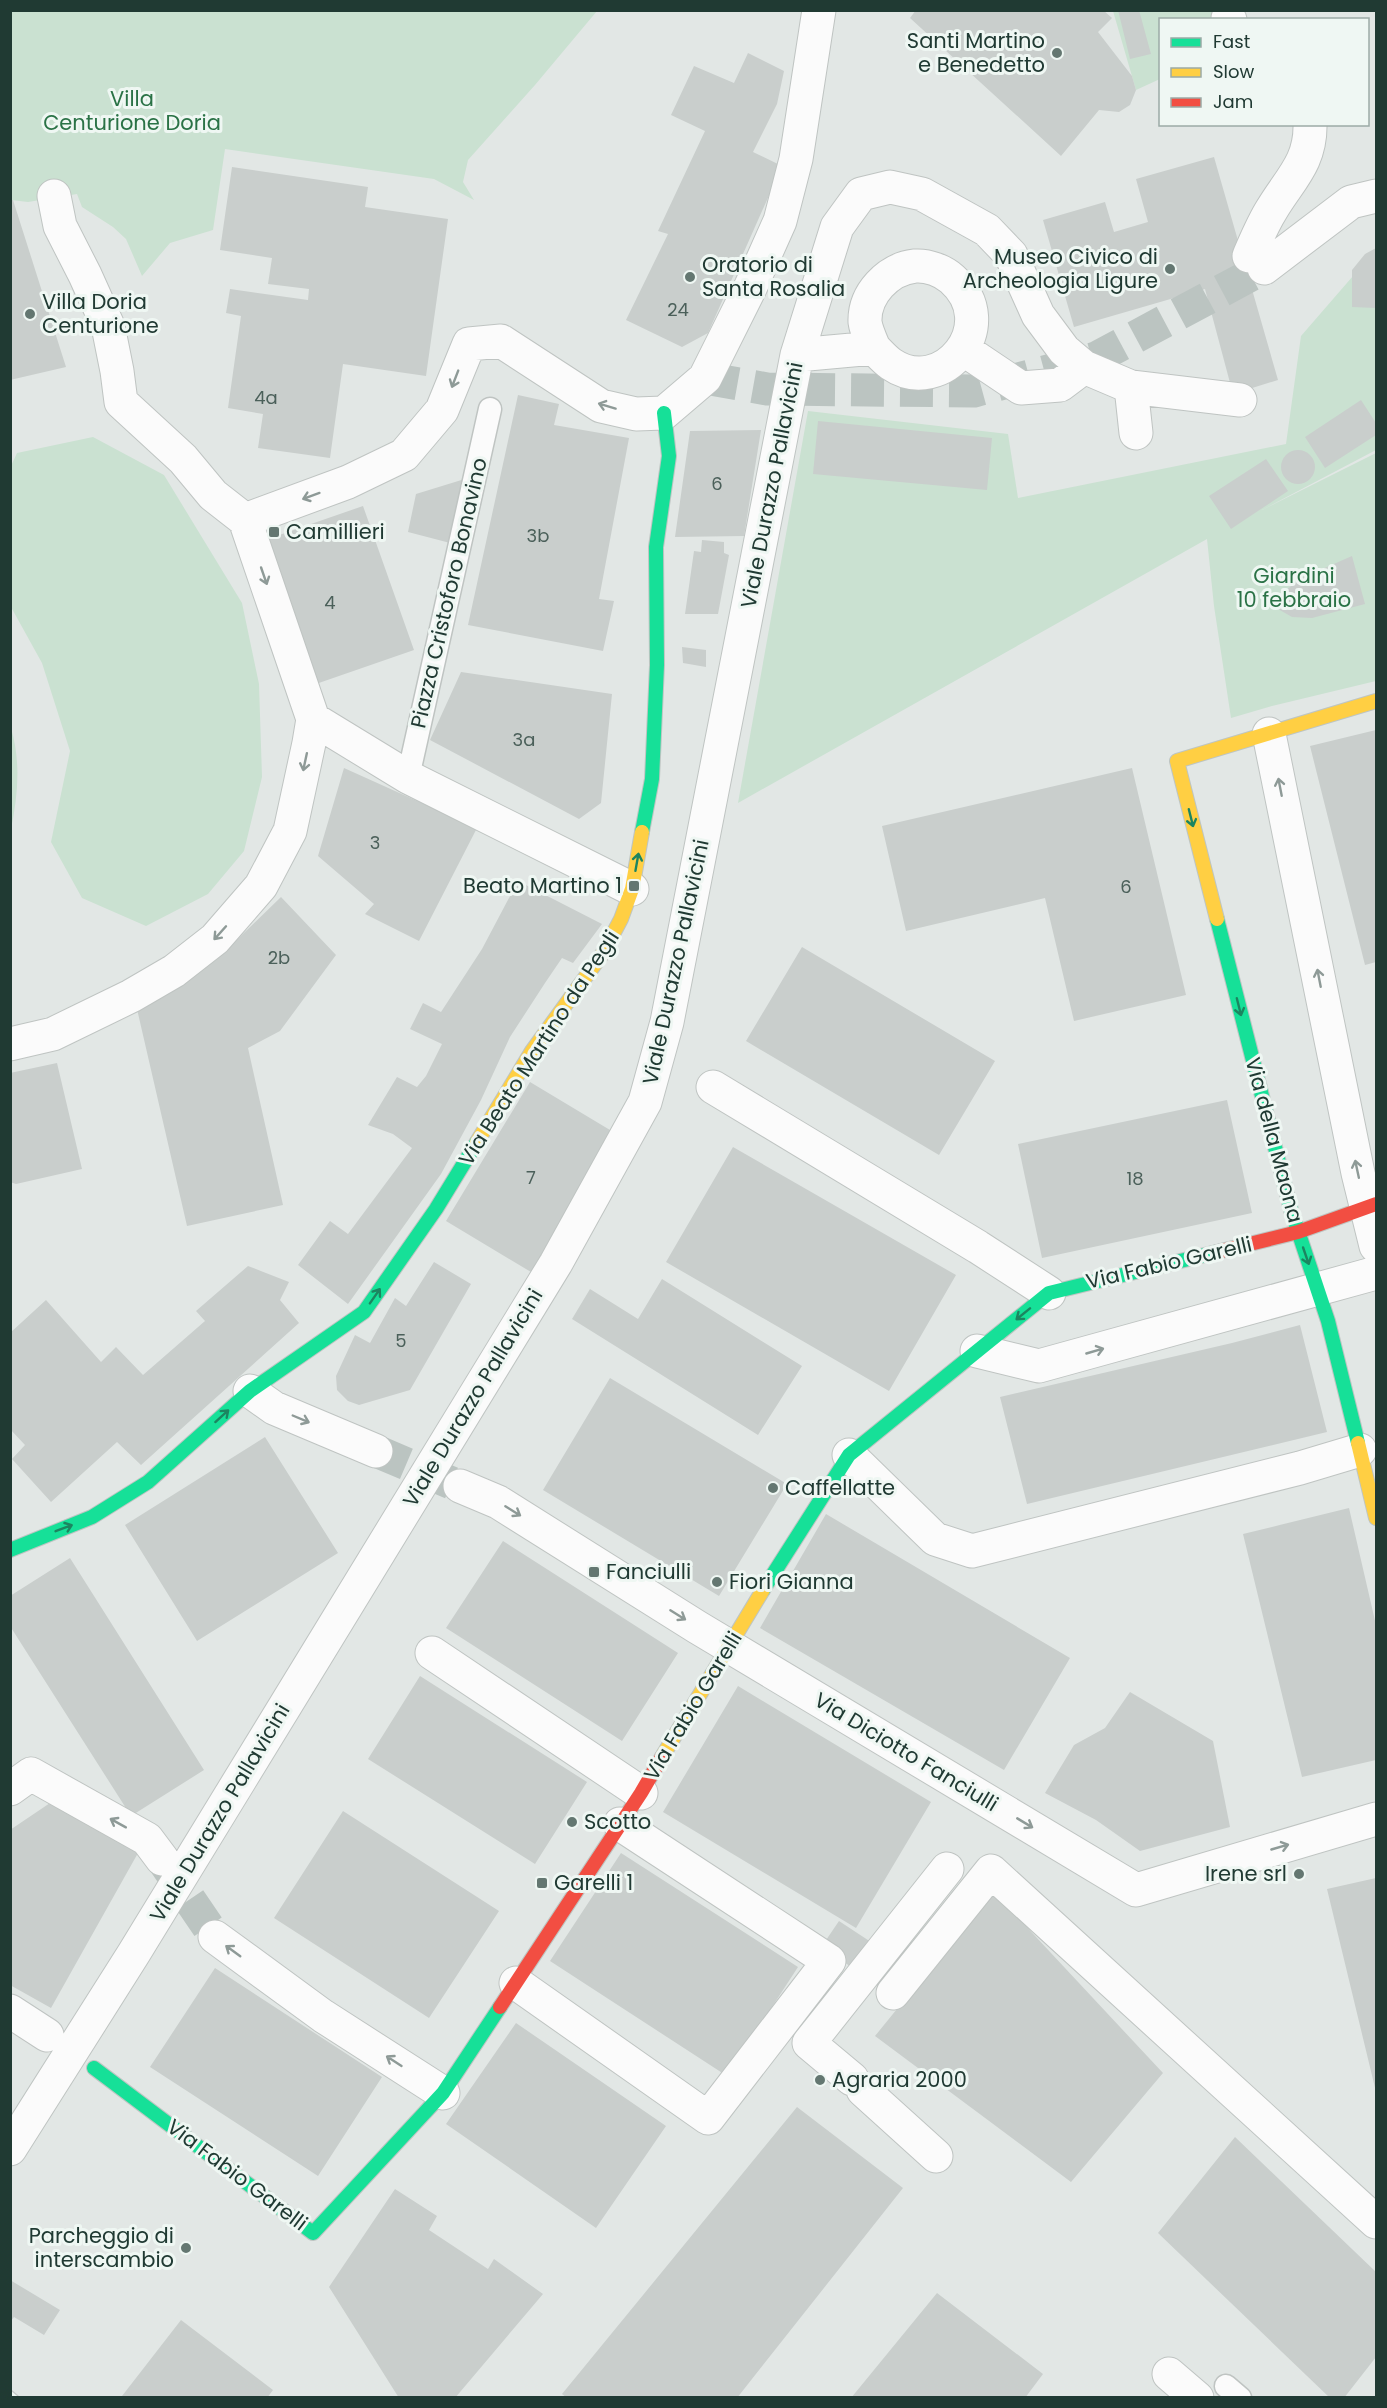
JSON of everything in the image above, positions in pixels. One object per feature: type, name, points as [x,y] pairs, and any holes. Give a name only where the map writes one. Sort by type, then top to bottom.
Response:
[{"type":"street","points":[[245,520],[348,482],[404,455],[442,410],[469,344],[501,341],[601,406],[636,414],[664,413],[705,378],[752,286],[780,221],[795,159],[819,10]]},
{"type":"street","points":[[1310,126],[1310,142],[1297,173],[1271,210],[1256,262],[1351,202],[1377,196]]},
{"type":"street","name":"Viale Durazzo Pallavicini","points":[[10,2149],[134,1953],[556,1263],[645,1102],[667,1022],[797,355],[837,227],[861,194],[890,187],[922,194],[987,230],[1011,255],[1038,315],[1064,350],[1084,367],[1131,387],[1240,400]]},
{"type":"street","points":[[10,1044],[53,1034],[131,996],[174,971],[215,939],[261,886],[290,831],[313,718],[245,520],[213,495],[183,459],[121,402],[108,326],[86,275],[60,226],[54,196]]},
{"type":"street","points":[[916,266],[943,271],[964,290],[973,316],[969,339],[956,358],[936,370],[913,373],[891,365],[874,348],[865,322],[871,295],[889,274],[916,266]]},
{"type":"street","points":[[797,355],[874,348]]},
{"type":"street","points":[[963,349],[1022,388],[1060,385],[1084,367]]},
{"type":"street","points":[[1131,387],[1136,433]]},
{"type":"street","name":"Via Beato Martino da Pegli","points":[[10,1550],[92,1517],[148,1482],[250,1391],[364,1312],[436,1209],[532,1051],[603,953],[621,919],[632,888],[652,779],[657,665],[656,547],[669,456],[664,413]]},
{"type":"street","points":[[1377,701],[1269,734],[1356,1162],[1372,1206],[1377,1246]]},
{"type":"street","points":[[313,718],[408,777],[632,888]]},
{"type":"street","name":"Via della Maona","points":[[1269,734],[1177,761],[1298,1233],[1328,1321],[1377,1518]]},
{"type":"street","points":[[713,1087],[978,1247],[1049,1293]]},
{"type":"street","name":"Via Fabio Garelli","points":[[94,2068],[313,2233],[443,2093],[641,1793],[728,1645],[849,1455],[1049,1293],[1298,1233],[1372,1206]]},
{"type":"street","points":[[977,1351],[1039,1366],[1364,1276]]},
{"type":"street","points":[[250,1391],[274,1408],[376,1451]]},
{"type":"street","points":[[849,1455],[935,1539],[972,1551],[1299,1468],[1360,1450]]},
{"type":"street","name":"Via Diciotto Fanciulli","points":[[460,1486],[498,1502],[728,1645],[1136,1890],[1377,1819]]},
{"type":"street","points":[[432,1653],[641,1793]]},
{"type":"street","points":[[10,1789],[30,1774],[147,1839],[162,1860]]},
{"type":"street","points":[[516,1983],[708,2118],[829,1961],[620,1824]]},
{"type":"street","points":[[936,2156],[809,2043],[946,1869]]},
{"type":"street","points":[[893,1993],[992,1871],[1377,2222]]},
{"type":"street","points":[[215,1937],[323,2016],[443,2093]]},
{"type":"street","points":[[10,2011],[47,2035]]},
{"type":"street","points":[[1168,2374],[1221,2394]]},
{"type":"lane","name":"Piazza Cristoforo Bonavino","points":[[408,777],[490,409]]},
{"type":"green space","name":"Villa Centurione Doria","points":[[10,11],[597,11],[468,160],[463,182],[474,200],[434,179],[225,149],[213,230],[170,243],[142,276],[126,239],[113,227],[82,207],[77,194],[28,202],[11,200]]},
{"type":"green space","points":[[1113,11],[1216,11],[1216,18],[1159,18],[1159,79],[1136,90]]},
{"type":"green space","name":"Giardini 10 febbraio","points":[[1376,264],[1376,450],[1262,510],[1376,453],[1376,681],[1231,718],[1214,606],[1207,539],[738,803],[808,411],[1008,434],[1018,498],[1286,444],[1301,336],[1353,276]]},
{"type":"green space","points":[[93,437],[164,475],[242,603],[259,684],[262,777],[244,851],[208,894],[146,926],[82,898],[51,842],[70,751],[42,663],[11,607],[10,468],[17,453]]},
{"type":"green space","points":[[11,728],[16,753],[17,778],[11,829]]},
{"type":"building","points":[[916,10],[1103,10],[1112,18],[1098,32],[1132,76],[1136,90],[1130,105],[1119,112],[1099,110],[1061,156],[910,18]]},
{"type":"building","points":[[1118,10],[1139,10],[1151,54],[1130,59]]},
{"type":"building","name":"Oratorio di Santa Rosalia","points":[[748,53],[784,71],[777,104],[753,152],[782,166],[708,333],[682,347],[626,320],[668,234],[658,231],[705,131],[671,115],[694,66],[734,83]]},
{"type":"building","points":[[1214,157],[1278,380],[1233,394],[1205,289],[1074,327],[1043,220],[1105,202],[1114,232],[1148,222],[1136,179]]},
{"type":"building","points":[[232,167],[368,187],[365,207],[448,219],[426,376],[343,364],[330,458],[258,448],[263,414],[228,408],[241,316],[226,313],[230,289],[308,300],[309,289],[268,284],[272,258],[220,250]]},
{"type":"building","name":"Villa Doria Centurione","points":[[10,200],[13,200],[66,367],[10,380]]},
{"type":"building","points":[[1376,248],[1376,308],[1352,307],[1352,270],[1365,254]]},
{"type":"building","points":[[518,395],[559,404],[554,425],[629,438],[599,599],[614,601],[603,651],[468,625]]},
{"type":"building","points":[[1361,400],[1376,423],[1376,435],[1325,468],[1305,437]]},
{"type":"building","points":[[818,421],[992,438],[987,490],[813,474]]},
{"type":"building","points":[[761,430],[744,536],[675,537],[690,431]]},
{"type":"building","points":[[1298,450],[1310,455],[1315,467],[1310,479],[1298,484],[1286,479],[1281,467],[1286,455]]},
{"type":"building","points":[[1266,459],[1288,491],[1231,529],[1209,496]]},
{"type":"building","points":[[468,478],[454,544],[408,532],[416,494]]},
{"type":"building","points":[[363,506],[414,650],[313,685],[262,541]]},
{"type":"building","points":[[702,540],[724,542],[724,553],[729,555],[718,614],[685,614],[694,551],[701,552]]},
{"type":"building","points":[[1352,556],[1365,604],[1312,618],[1292,617],[1278,609],[1282,593],[1302,578]]},
{"type":"building","points":[[682,647],[706,650],[706,667],[683,663]]},
{"type":"building","points":[[461,672],[612,694],[601,803],[579,819],[430,740]]},
{"type":"building","points":[[1376,730],[1376,962],[1365,965],[1310,746]]},
{"type":"building","points":[[344,768],[477,828],[419,941],[365,914],[374,904],[318,856]]},
{"type":"building","points":[[1132,768],[1186,995],[1074,1021],[1045,898],[906,931],[882,826]]},
{"type":"building","points":[[518,881],[602,924],[573,963],[562,958],[545,983],[510,1037],[481,1100],[441,1174],[348,1304],[298,1265],[330,1221],[348,1234],[412,1148],[393,1134],[368,1125],[397,1077],[417,1087],[426,1076],[442,1044],[410,1029],[423,1003],[441,1012],[482,949]]},
{"type":"building","points":[[281,897],[336,955],[280,1031],[248,1048],[283,1205],[187,1226],[137,1009],[216,960]]},
{"type":"building","points":[[802,947],[995,1061],[939,1155],[746,1041]]},
{"type":"building","points":[[57,1063],[82,1169],[16,1184],[10,1182],[10,1073]]},
{"type":"building","points":[[530,1082],[615,1133],[531,1272],[446,1221]]},
{"type":"building","points":[[1227,1100],[1252,1213],[1042,1258],[1018,1144]]},
{"type":"building","points":[[733,1147],[956,1275],[889,1391],[666,1262]]},
{"type":"building","points":[[434,1262],[471,1284],[410,1390],[359,1405],[348,1401],[337,1390],[336,1376],[355,1335],[370,1343],[395,1298],[406,1306]]},
{"type":"building","points":[[248,1266],[289,1282],[280,1300],[299,1323],[141,1465],[117,1442],[51,1502],[12,1459],[25,1445],[10,1429],[10,1333],[46,1300],[101,1362],[116,1347],[143,1375],[205,1321],[196,1311]]},
{"type":"building","points":[[662,1279],[802,1366],[758,1435],[572,1319],[590,1289],[638,1319]]},
{"type":"building","points":[[1300,1325],[1327,1432],[1027,1504],[1000,1397]]},
{"type":"building","points":[[610,1378],[787,1484],[719,1596],[543,1490]]},
{"type":"building","points":[[265,1437],[338,1553],[197,1641],[125,1525]]},
{"type":"building","points":[[1349,1508],[1376,1625],[1376,1760],[1302,1777],[1243,1534]]},
{"type":"building","points":[[826,1514],[1070,1658],[1004,1770],[760,1628]]},
{"type":"building","points":[[503,1541],[678,1653],[622,1741],[446,1628]]},
{"type":"building","points":[[70,1558],[204,1770],[131,1816],[10,1626],[10,1596]]},
{"type":"building","points":[[420,1676],[587,1782],[535,1864],[368,1759]]},
{"type":"building","points":[[738,1686],[931,1802],[856,1928],[663,1812]]},
{"type":"building","points":[[1130,1692],[1213,1741],[1230,1827],[1140,1851],[1096,1820],[1045,1793],[1074,1745],[1105,1728]]},
{"type":"building","points":[[50,1803],[138,1853],[51,2008],[10,1985],[10,1830]]},
{"type":"building","points":[[343,1811],[499,1911],[429,2018],[274,1918]]},
{"type":"building","points":[[621,1853],[798,1967],[727,2076],[550,1961]]},
{"type":"building","points":[[1376,1878],[1376,2092],[1327,1889]]},
{"type":"building","points":[[993,1891],[1163,2073],[1071,2182],[875,2036]]},
{"type":"building","points":[[839,1921],[880,1948],[862,1975],[822,1946]]},
{"type":"building","points":[[215,1968],[382,2077],[318,2176],[150,2067]]},
{"type":"building","points":[[516,2023],[666,2126],[596,2228],[446,2124]]},
{"type":"building","points":[[797,2107],[903,2188],[737,2398],[567,2398],[562,2394]]},
{"type":"building","points":[[1235,2137],[1376,2272],[1376,2357],[1344,2398],[1330,2398],[1158,2233]]},
{"type":"building","points":[[395,2189],[437,2216],[429,2230],[488,2269],[494,2259],[543,2294],[455,2398],[399,2398],[329,2287]]},
{"type":"building","points":[[10,2280],[60,2310],[44,2335],[14,2317],[10,2322]]},
{"type":"building","points":[[937,2293],[1043,2374],[1025,2398],[851,2398]]},
{"type":"building","points":[[181,2320],[273,2390],[267,2398],[125,2398],[122,2396]]},
{"type":"tunnel","points":[[705,378],[767,389],[974,391],[1096,358],[1264,268]]},
{"type":"tunnel","points":[[376,1451],[454,1484]]},
{"type":"tunnel","points":[[162,1859],[215,1937]]},
{"type":"railway","points":[[10,2393],[16,2398]]},
{"type":"traffic: fast","points":[[642,832],[652,779],[657,665],[656,547],[669,456],[664,413]]},
{"type":"traffic: fast","points":[[1217,919],[1291,1210],[1328,1321],[1358,1443]]},
{"type":"traffic: fast","points":[[10,1550],[92,1517],[148,1482],[250,1391],[364,1312],[436,1209],[477,1142]]},
{"type":"traffic: fast","points":[[763,1590],[849,1455],[1049,1293],[1217,1252]]},
{"type":"traffic: fast","points":[[94,2068],[313,2233],[443,2093],[500,2007]]},
{"type":"traffic: slow","points":[[1217,919],[1177,761],[1376,701]]},
{"type":"traffic: slow","points":[[477,1142],[532,1051],[603,953],[621,919],[632,889],[642,832]]},
{"type":"traffic: slow","points":[[1358,1443],[1376,1518]]},
{"type":"traffic: slow","points":[[662,1757],[763,1590]]},
{"type":"traffic: jam","points":[[1217,1252],[1298,1232],[1376,1204]]},
{"type":"traffic: jam","points":[[500,2007],[641,1793],[662,1757]]},
{"type":"place","name":"Santi Martino e Benedetto","points":[[1057,53]]},
{"type":"place","name":"Museo Civico di Archeologia Ligure","points":[[1170,269]]},
{"type":"place","name":"Oratorio di Santa Rosalia","points":[[690,277]]},
{"type":"place","name":"Villa Doria Centurione","points":[[30,314]]},
{"type":"place","name":"Camillieri","points":[[274,532]]},
{"type":"place","name":"Beato Martino 1","points":[[634,886]]},
{"type":"place","name":"Caffellatte","points":[[773,1488]]},
{"type":"place","name":"Fanciulli","points":[[594,1572]]},
{"type":"place","name":"Fiori Gianna","points":[[717,1582]]},
{"type":"place","name":"Scotto","points":[[572,1822]]},
{"type":"place","name":"Irene srl","points":[[1299,1874]]},
{"type":"place","name":"Garelli 1","points":[[542,1883]]},
{"type":"place","name":"Agraria 2000","points":[[820,2080]]},
{"type":"place","name":"Parcheggio di interscambio","points":[[186,2248]]}]
